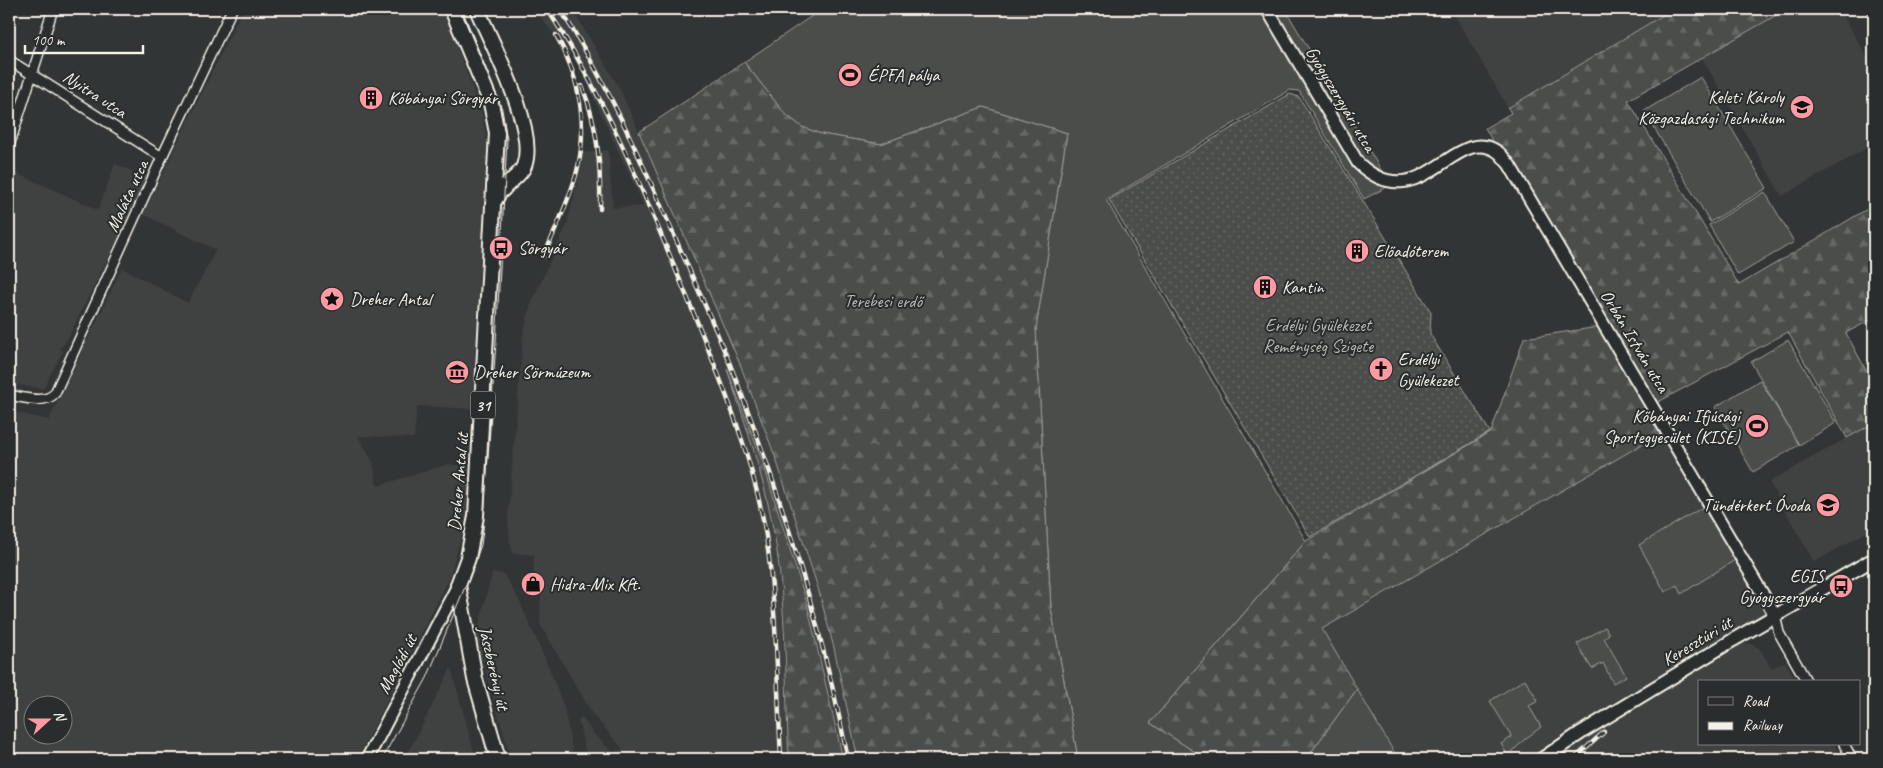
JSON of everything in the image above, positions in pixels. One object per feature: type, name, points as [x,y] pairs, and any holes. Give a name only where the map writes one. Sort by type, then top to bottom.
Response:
[{"type":"main road","name":"Dreher Antal út","points":[[452,9],[491,103],[497,133],[476,516],[468,558],[458,585]]},
{"type":"main road","points":[[478,10],[519,108],[526,149],[524,166],[494,201]]},
{"type":"main road","points":[[496,153],[504,170],[509,173],[520,172]]},
{"type":"main road","name":"Keresztúri út","points":[[1542,759],[1582,732],[1775,615],[1874,559]]},
{"type":"main road","name":"Jászberényi út","points":[[458,585],[475,679],[498,759]]},
{"type":"street","points":[[9,146],[52,9]]},
{"type":"street","name":"Maláta utca","points":[[9,394],[41,399],[52,396],[232,9]]},
{"type":"street","name":"Gyógyszergyári utca","points":[[1267,9],[1358,163],[1370,175],[1384,181],[1399,182],[1412,180],[1462,151],[1473,147],[1485,147]]},
{"type":"street","name":"Nyitra utca","points":[[9,60],[162,157]]},
{"type":"street","name":"Orbán István utca","points":[[1485,147],[1498,152],[1509,164],[1775,615]]},
{"type":"street","name":"Maglódi út","points":[[367,759],[458,585]]},
{"type":"street","points":[[1775,615],[1779,633],[1806,680]]},
{"type":"street","points":[[1845,746],[1852,759]]},
{"type":"shaded area","points":[[243,9],[443,9],[482,114],[487,142],[472,409],[417,406],[414,438],[358,436],[373,462],[377,486],[449,464],[469,467],[467,505],[461,538],[448,581],[357,759],[9,759],[9,411],[49,420],[122,268],[188,303],[216,250],[143,214]]},
{"type":"shaded area","points":[[535,9],[571,9],[578,19],[619,87],[709,289],[776,459],[818,588],[834,648],[858,759],[843,759],[807,604],[763,463],[733,385],[759,464],[774,533],[782,607],[789,759],[587,759],[578,719],[582,718],[612,752],[623,749],[593,715],[540,624],[541,593],[533,592],[534,555],[513,553],[510,542],[508,515],[523,336],[531,304],[567,224],[577,185],[582,153],[608,150],[613,208],[644,206],[582,73],[566,44],[550,30]]},
{"type":"shaded area","points":[[1451,9],[1673,9],[1508,108]]},
{"type":"shaded area","name":"Keleti Károly Közgazdasági Technikum","points":[[1787,9],[1839,9],[1874,69],[1874,144],[1782,196],[1702,58]]},
{"type":"shaded area","points":[[115,164],[146,177],[126,222],[67,340],[59,349],[63,351],[43,389],[9,383],[10,170],[98,210]]},
{"type":"shaded area","name":"Tündérkert Óvoda","points":[[1874,423],[1874,528],[1814,562],[1769,482]]},
{"type":"shaded area","name":"EGIS Gyógyszergyár","points":[[1660,434],[1767,614],[1737,631],[1746,644],[1751,644],[1760,649],[1771,668],[1785,662],[1796,680],[1698,680],[1698,746],[1835,746],[1842,759],[1398,759],[1322,629]]},
{"type":"shaded area","points":[[492,573],[503,574],[518,598],[550,670],[564,708],[574,759],[511,759],[476,638]]},
{"type":"shaded area","points":[[451,668],[476,759],[405,759]]},
{"type":"green space","points":[[822,9],[1285,9],[1384,175],[1406,177],[1364,199],[1299,91],[1290,90],[1106,200],[1306,541],[1150,723],[1206,759],[1078,759],[1051,608],[1036,328],[1067,133],[983,107],[881,144],[821,134],[802,127],[785,114],[744,62]]},
{"type":"green space","points":[[1673,9],[1787,9],[1628,100],[1739,285],[1874,205],[1874,318],[1846,333],[1874,385],[1874,423],[1847,438],[1788,332],[1647,408],[1660,434],[1322,629],[1357,689],[1306,759],[1206,759],[1150,723],[1306,541],[1491,432],[1524,338],[1599,327],[1485,128],[1511,113],[1508,108]]},
{"type":"green space","name":"Terebesi erdő","points":[[744,62],[785,114],[802,127],[821,134],[881,144],[983,107],[1067,133],[1036,328],[1051,608],[1078,759],[858,759],[834,648],[818,588],[776,459],[740,364],[639,132]]},
{"type":"green space","points":[[1701,77],[1767,188],[1710,222],[1644,111]]},
{"type":"green space","name":"Erdélyi Gyülekezet Reménység Szigete","points":[[1290,94],[1299,97],[1431,312],[1430,334],[1490,432],[1310,537],[1109,200]]},
{"type":"green space","points":[[1765,192],[1794,242],[1738,275],[1709,225]]},
{"type":"green space","points":[[1788,340],[1836,423],[1799,445],[1751,362]]},
{"type":"green space","points":[[727,369],[763,463],[807,604],[843,759],[789,759],[783,617],[774,533],[759,470]]},
{"type":"green space","name":"Kőbányai Ifjúsági Sportegyesület (KISE)","points":[[1760,380],[1799,445],[1753,472],[1715,407]]},
{"type":"green space","points":[[1703,507],[1735,560],[1681,594],[1677,585],[1665,592],[1639,545]]},
{"type":"green space","points":[[1605,627],[1609,634],[1604,638],[1626,676],[1613,683],[1603,663],[1592,669],[1577,644]]},
{"type":"green space","points":[[1525,679],[1538,701],[1529,706],[1541,727],[1525,739],[1508,756],[1501,744],[1512,737],[1490,701]]},
{"type":"green space","points":[[1357,689],[1398,759],[1306,759]]},
{"type":"tram line","points":[[382,759],[427,678],[472,570],[481,545],[483,530],[507,140],[502,109],[462,9]]},
{"type":"railway","points":[[547,9],[588,77],[624,149],[711,355],[753,475],[770,564],[775,619],[781,759]]},
{"type":"railway","points":[[560,9],[592,63],[634,147],[708,311],[740,390],[773,481],[802,572],[827,665],[848,759]]},
{"type":"railway","points":[[544,256],[573,185],[582,139],[582,121],[576,85],[571,68],[556,35]]},
{"type":"railway","points":[[582,86],[595,131],[600,177],[600,209]]},
{"type":"railway","points":[[1574,759],[1604,732]]},
{"type":"place","name":"ÉPFA pálya","points":[[850,75]]},
{"type":"place","name":"Kőbányai Sörgyár","points":[[371,98]]},
{"type":"place","name":"Keleti Károly Közgazdasági Technikum","points":[[1802,107]]},
{"type":"place","name":"Sörgyár","points":[[501,248]]},
{"type":"place","name":"Előadóterem","points":[[1357,251]]},
{"type":"place","name":"Kantin","points":[[1265,287]]},
{"type":"place","name":"Dreher Antal","points":[[332,299]]},
{"type":"place","name":"Erdélyi Gyülekezet","points":[[1381,369]]},
{"type":"place","name":"Dreher Sörmúzeum","points":[[457,372]]},
{"type":"place","name":"Kőbányai Ifjúsági Sportegyesület (KISE)","points":[[1757,426]]},
{"type":"place","name":"Tündérkert Óvoda","points":[[1828,505]]},
{"type":"place","name":"Hidra-Mix Kft.","points":[[533,584]]},
{"type":"place","name":"EGIS Gyógyszergyár","points":[[1841,586]]}]
